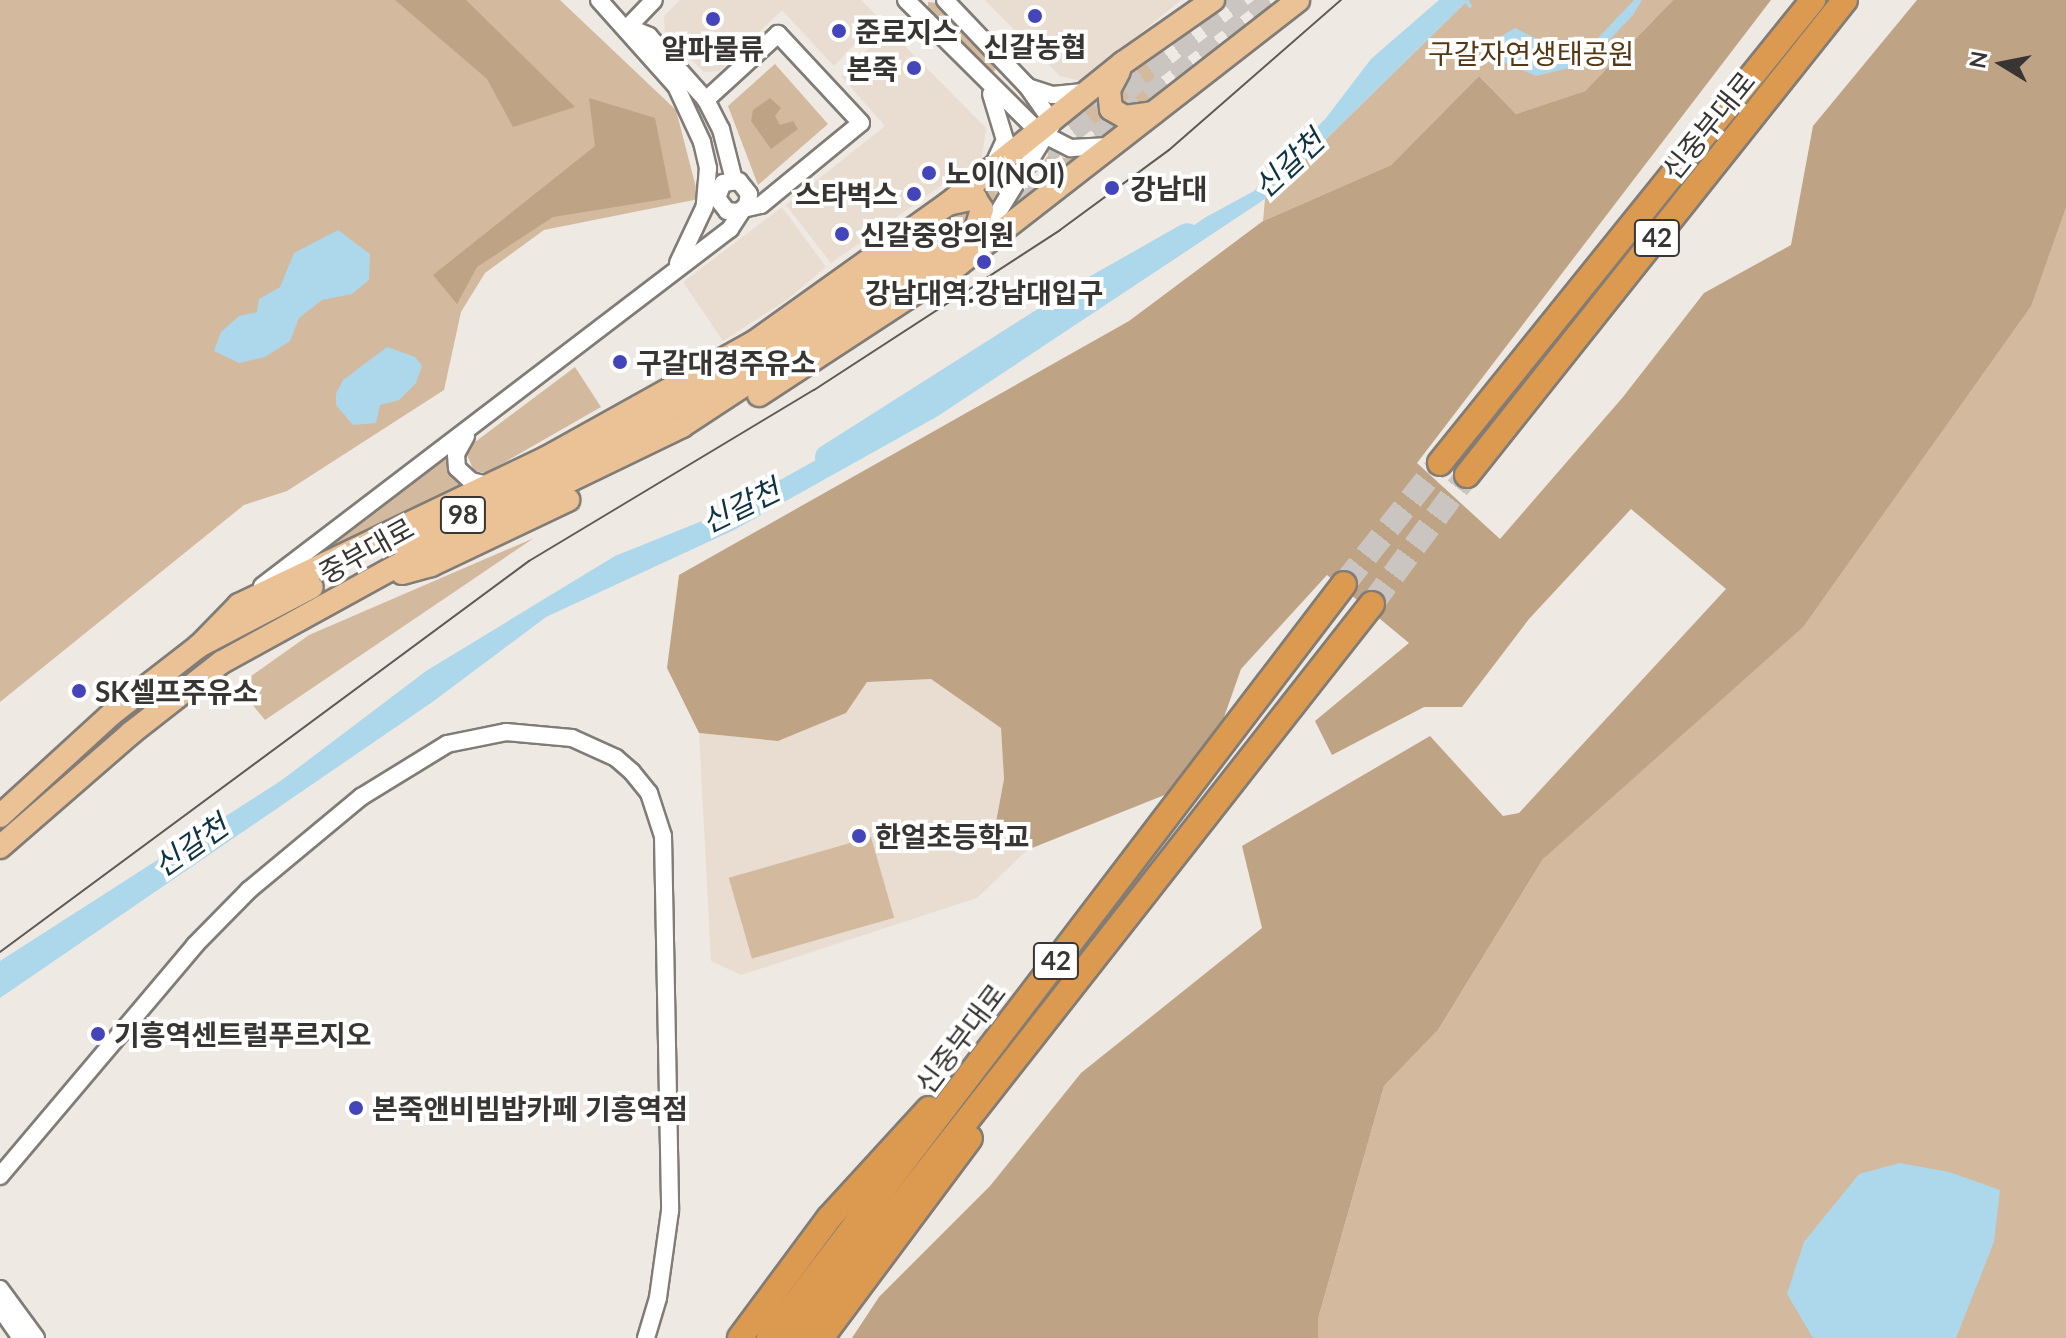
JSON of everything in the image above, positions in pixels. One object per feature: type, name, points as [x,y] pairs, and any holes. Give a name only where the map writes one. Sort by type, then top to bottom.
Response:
[{"type":"highway","points":[[1696,146],[1802,0]]},
{"type":"highway","name":"신중부대로","points":[[1440,463],[1813,0]]},
{"type":"highway","name":"신중부대로","points":[[1467,475],[1845,0]]},
{"type":"highway","name":"신중부대로","points":[[769,1338],[1344,584]]},
{"type":"highway","name":"신중부대로","points":[[796,1338],[1093,954],[1372,604]]},
{"type":"highway","points":[[821,1338],[1050,1027],[1093,954]]},
{"type":"highway","points":[[740,1338],[829,1218],[884,1152],[968,1077]]},
{"type":"main road","points":[[199,646],[239,605],[489,485],[648,403],[799,312],[1046,131],[1123,63],[1213,0]]},
{"type":"main road","points":[[955,249],[1158,112],[1298,0]]},
{"type":"main road","points":[[1123,63],[1109,90],[1111,109],[1125,117],[1158,112]]},
{"type":"main road","points":[[948,204],[975,198],[982,209],[955,249]]},
{"type":"main road","name":"중부대로","points":[[0,847],[131,733],[222,662],[426,550],[682,426],[955,249]]},
{"type":"main road","name":"중부대로","points":[[0,816],[114,712],[199,646],[253,615],[646,423],[955,249]]},
{"type":"street","points":[[599,0],[628,27],[640,48],[697,109],[711,141],[724,189],[705,236],[686,252],[667,276]]},
{"type":"street","points":[[628,27],[654,0]]},
{"type":"street","points":[[906,0],[1008,104],[1071,148],[1110,146]]},
{"type":"street","points":[[945,0],[1027,86],[1046,131]]},
{"type":"street","points":[[628,27],[649,36],[706,100],[721,129],[727,211],[774,195],[861,123],[778,34],[706,100]]},
{"type":"street","points":[[986,82],[1005,140],[991,171]]},
{"type":"street","points":[[676,86],[691,113],[708,168],[705,206],[686,252]]},
{"type":"street","points":[[1008,104],[1027,86]]},
{"type":"street","points":[[1027,86],[1053,95],[1094,89]]},
{"type":"street","points":[[955,249],[993,227],[1046,131]]},
{"type":"street","points":[[724,189],[746,202]]},
{"type":"street","points":[[239,605],[730,229],[746,202]]},
{"type":"street","points":[[474,425],[456,454],[457,468],[471,481],[489,485]]},
{"type":"street","points":[[0,1176],[195,945],[249,890],[330,821],[405,767],[447,744],[506,732],[572,738],[616,758],[632,772],[649,793],[663,836],[670,1211],[658,1298],[646,1338]]},
{"type":"street","points":[[0,1289],[36,1338]]},
{"type":"street","points":[[0,1308],[21,1338]]},
{"type":"shaded area","points":[[395,0],[466,0],[575,107],[513,127],[487,79]]},
{"type":"shaded area","points":[[680,0],[861,0],[879,18],[834,66],[782,10],[719,71],[704,72],[665,35],[664,16]]},
{"type":"shaded area","points":[[985,0],[1181,0],[1082,81],[1060,76]]},
{"type":"shaded area","points":[[1673,0],[1771,0],[1417,463],[1500,539],[1623,397],[1704,293],[1791,245],[1813,126],[1917,0],[2066,0],[2066,207],[2031,306],[1803,627],[1543,859],[1438,1030],[1384,1086],[1318,1319],[1318,1338],[852,1338],[879,1297],[990,1186],[1081,1073],[1262,928],[1242,846],[1430,736],[1503,816],[1519,813],[1726,589],[1631,509],[1529,619],[1462,707],[1424,707],[1332,755],[1315,721],[1409,643],[1327,575],[1241,669],[1211,754],[1172,792],[1027,850],[996,822],[1004,779],[1001,728],[931,679],[867,682],[846,713],[778,741],[699,733],[667,668],[679,575],[1129,321],[1263,221],[1391,165],[1479,76],[1516,114],[1585,91]]},
{"type":"shaded area","points":[[888,29],[986,128],[982,157],[831,263],[786,205],[885,126],[841,76]]},
{"type":"shaded area","points":[[589,98],[655,118],[671,198],[553,217],[477,267],[457,304],[433,275],[595,146]]},
{"type":"shaded area","points":[[770,98],[781,108],[775,116],[780,125],[793,121],[798,129],[771,149],[751,121],[753,110]]},
{"type":"shaded area","points":[[782,207],[826,267],[788,299],[723,341],[683,282]]},
{"type":"shaded area","name":"한얼초등학교","points":[[931,679],[1001,728],[1004,779],[996,822],[1027,850],[977,898],[741,975],[711,961],[699,733],[778,741],[846,713],[867,682]]},
{"type":"green space","points":[[0,0],[560,0],[676,110],[699,199],[544,230],[485,273],[461,312],[444,390],[287,491],[244,505],[0,702]]},
{"type":"green space","name":"구갈자연생태공원","points":[[1468,0],[1673,0],[1585,91],[1516,114],[1479,76],[1391,165],[1263,221],[1265,199]]},
{"type":"green space","points":[[928,2],[937,3],[995,63],[995,71],[986,72],[928,12]]},
{"type":"green space","points":[[1143,56],[1170,91],[1131,109],[1118,101],[1117,87]]},
{"type":"green space","points":[[775,64],[828,124],[758,185],[728,106]]},
{"type":"green space","points":[[1107,85],[1121,124],[1089,125],[1076,110]]},
{"type":"green space","points":[[1051,151],[1064,158],[1081,159],[1053,180],[1042,164]]},
{"type":"green space","points":[[1013,159],[1017,164],[990,209],[990,200],[981,189]]},
{"type":"green space","points":[[2066,197],[2066,1338],[1318,1338],[1318,1319],[1384,1086],[1438,1030],[1543,859]]},
{"type":"green space","points":[[964,205],[973,212],[957,251],[932,220]]},
{"type":"green space","points":[[575,367],[601,407],[486,473],[474,471],[467,455],[471,445]]},
{"type":"green space","points":[[458,441],[470,487],[275,583]]},
{"type":"green space","points":[[534,538],[265,720],[237,686],[309,635]]},
{"type":"green space","points":[[871,837],[894,918],[752,959],[729,878]]},
{"type":"water","points":[[1439,0],[1468,0],[1265,199],[938,416],[734,530],[546,617],[431,703],[0,998],[0,961],[282,780],[426,671],[615,556],[717,515],[984,367],[1206,217],[1254,191],[1326,118],[1371,59]]},
{"type":"water","points":[[1634,0],[1642,0],[1633,15],[1599,51],[1577,66],[1536,76],[1492,57],[1493,41],[1515,28],[1535,38],[1552,61],[1578,59]]},
{"type":"water","points":[[338,230],[370,254],[369,280],[352,294],[322,300],[299,318],[290,341],[265,357],[239,363],[214,351],[221,332],[239,316],[257,312],[259,299],[280,287],[294,253]]},
{"type":"water","points":[[387,347],[415,357],[422,366],[416,383],[399,400],[380,405],[376,423],[353,425],[336,405],[336,394],[343,380]]},
{"type":"water","points":[[1900,1163],[1949,1172],[2000,1190],[1994,1242],[1956,1338],[1813,1338],[1787,1294],[1804,1242],[1859,1174]]},
{"type":"waterway","points":[[1466,0],[1470,6]]},
{"type":"waterway","name":"신갈천","points":[[827,457],[1092,289],[1187,235]]},
{"type":"tunnel","points":[[941,231],[1244,0]]},
{"type":"tunnel","points":[[992,218],[1272,0]]},
{"type":"tunnel","points":[[1344,584],[1440,463]]},
{"type":"tunnel","points":[[1372,604],[1467,475]]},
{"type":"tram line","points":[[0,952],[529,561],[814,390],[1060,230],[1169,150],[1341,0]]},
{"type":"place","name":"신갈농협","points":[[1035,16]]},
{"type":"place","name":"알파물류","points":[[713,19]]},
{"type":"place","name":"준로지스","points":[[839,31]]},
{"type":"place","name":"본죽","points":[[914,68]]},
{"type":"place","name":"노이(NOI)","points":[[929,173]]},
{"type":"place","name":"강남대","points":[[1112,188]]},
{"type":"place","name":"스타벅스","points":[[914,194]]},
{"type":"place","name":"신갈중앙의원","points":[[842,234]]},
{"type":"place","name":"강남대역.강남대입구","points":[[984,262]]},
{"type":"place","name":"구갈대경주유소","points":[[620,362]]},
{"type":"place","name":"SK셀프주유소","points":[[79,691]]},
{"type":"place","name":"한얼초등학교","points":[[859,836]]},
{"type":"place","name":"기흥역센트럴푸르지오","points":[[98,1034]]},
{"type":"place","name":"본죽앤비빔밥카페 기흥역점","points":[[356,1108]]}]
